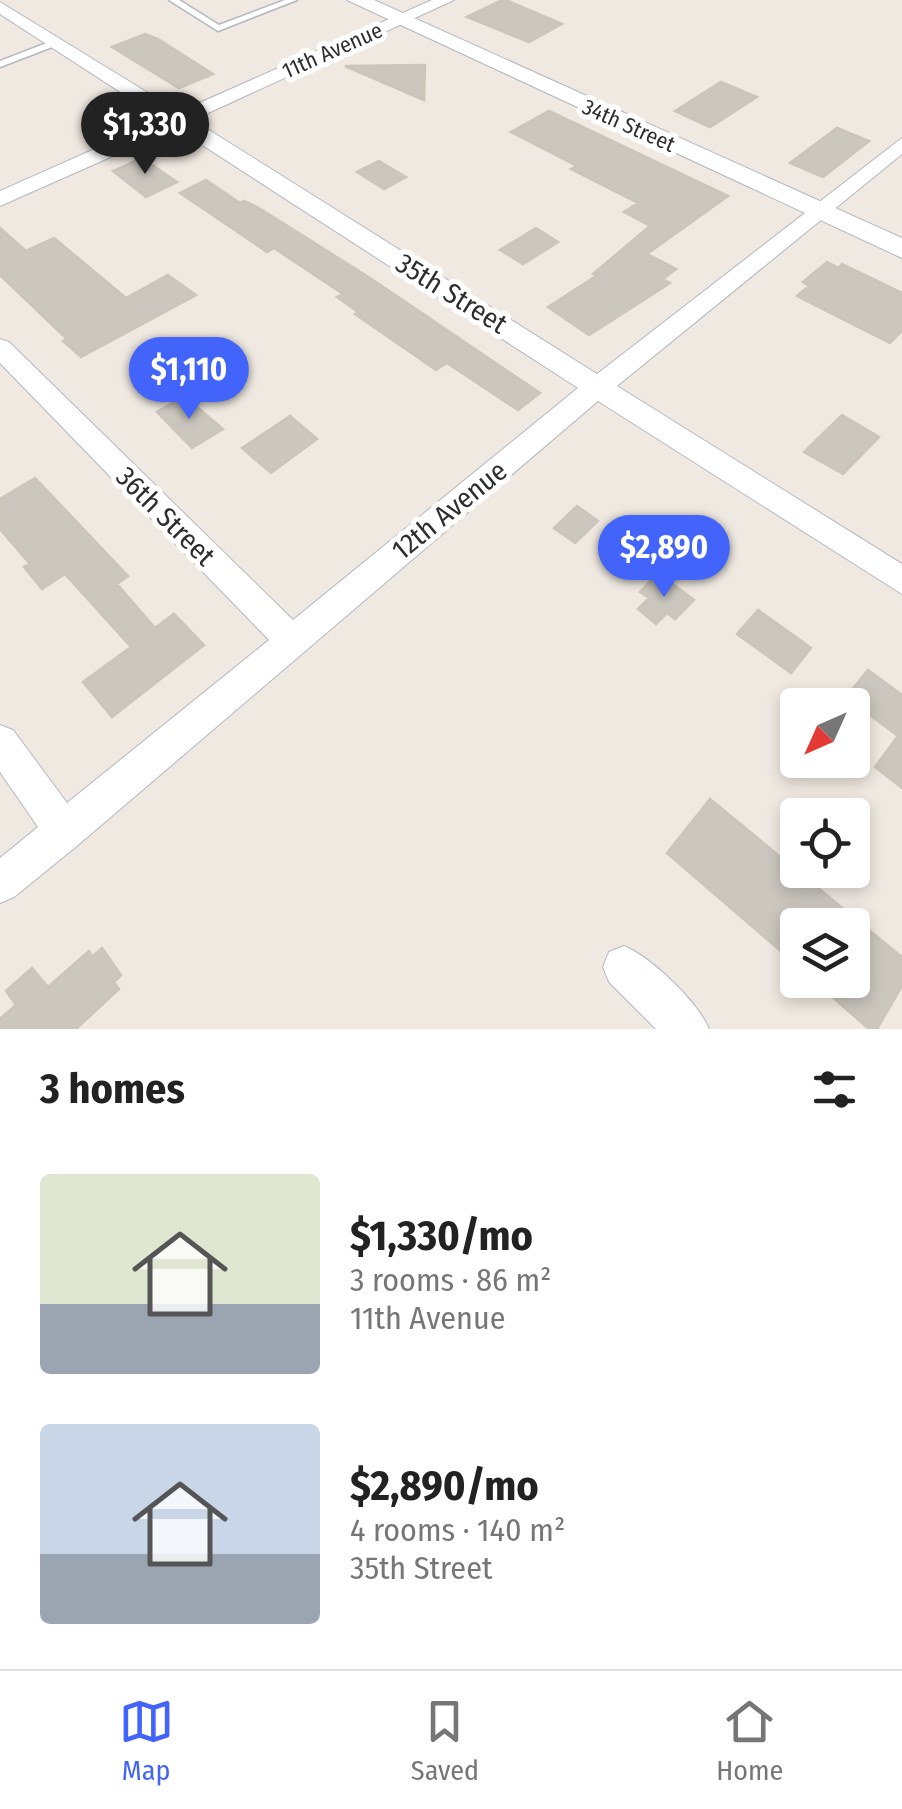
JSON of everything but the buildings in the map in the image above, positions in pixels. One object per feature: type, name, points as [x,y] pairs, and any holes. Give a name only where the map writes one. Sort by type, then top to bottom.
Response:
[{"type":"street","name":"34th Street","points":[[357,0],[902,249]]},
{"type":"street","name":"11th Avenue","points":[[0,200],[446,0]]},
{"type":"street","name":"35th Street","points":[[0,7],[902,581]]},
{"type":"street","name":"12th Avenue","points":[[0,883],[599,386],[902,144]]},
{"type":"street","name":"36th Street","points":[[0,348],[290,640]]},
{"type":"street","points":[[0,742],[64,830]]},
{"type":"street","points":[[624,967],[687,1029]]},
{"type":"lane","points":[[172,0],[218,28],[293,0]]},
{"type":"lane","points":[[0,64],[57,42]]}]
